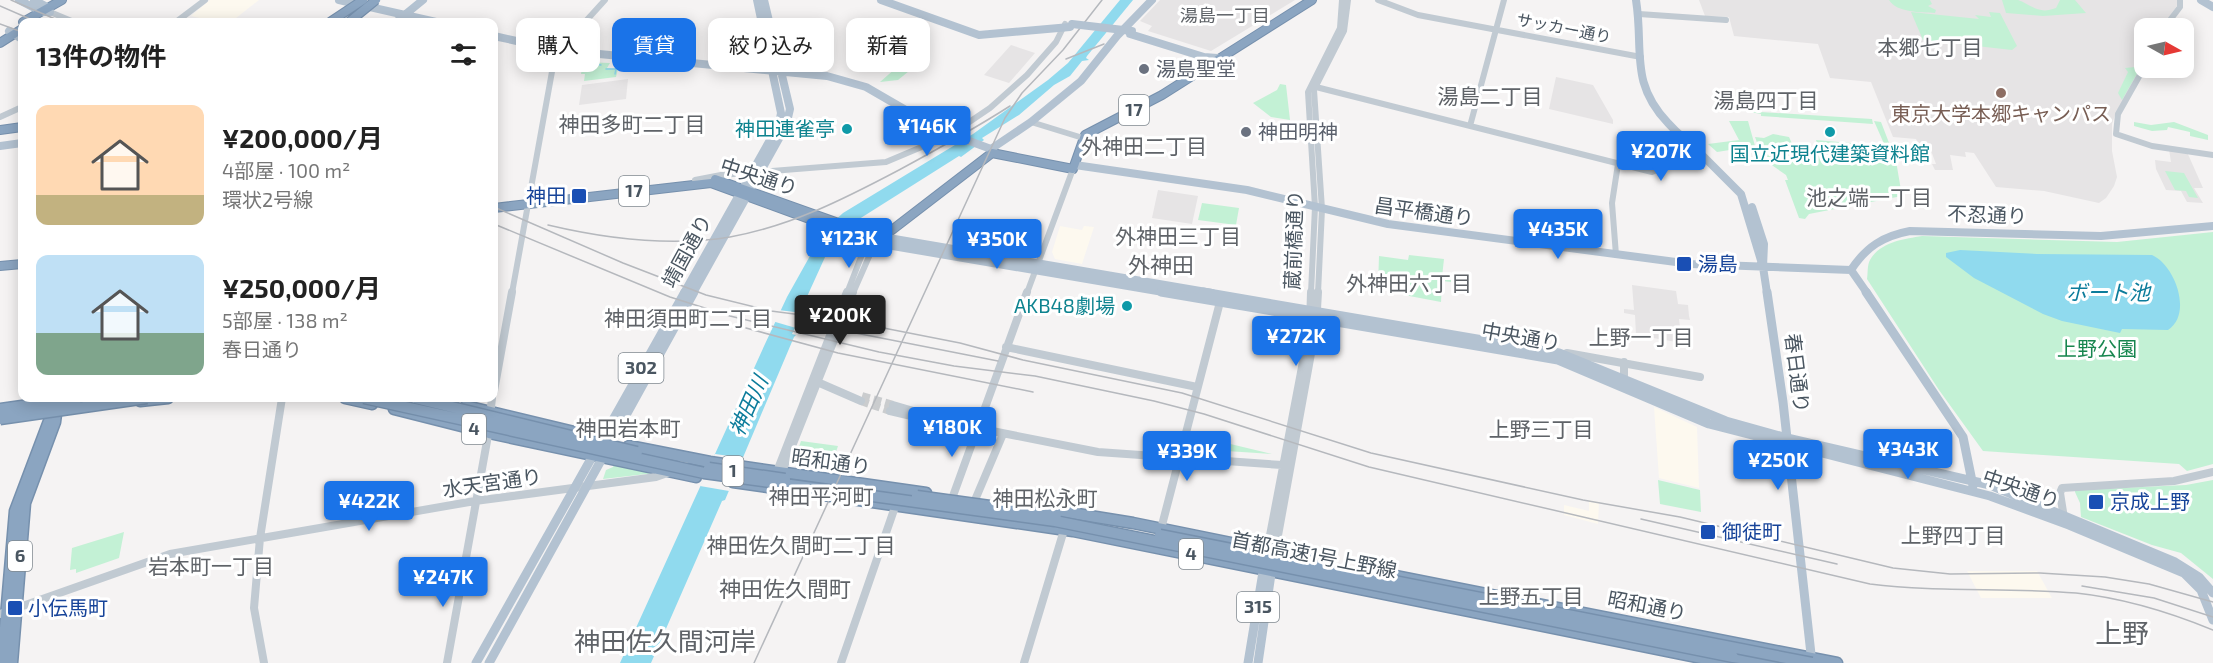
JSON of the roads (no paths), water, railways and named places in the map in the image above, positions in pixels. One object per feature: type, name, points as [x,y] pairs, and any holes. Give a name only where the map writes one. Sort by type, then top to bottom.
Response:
[{"type":"highway","points":[[38,18],[62,0]]},
{"type":"highway","points":[[32,18],[70,0]]},
{"type":"highway","name":"17","points":[[1217,58],[1223,51],[1304,0]]},
{"type":"highway","name":"17","points":[[1083,138],[1162,95],[1217,58],[1312,0]]},
{"type":"highway","points":[[336,18],[358,2]]},
{"type":"highway","points":[[355,18],[376,3]]},
{"type":"highway","points":[[0,37],[18,33]]},
{"type":"highway","points":[[0,43],[18,33]]},
{"type":"highway","points":[[0,128],[18,126]]},
{"type":"highway","points":[[1074,167],[1083,138]]},
{"type":"highway","points":[[875,239],[991,151]]},
{"type":"highway","name":"昌平橋通り","points":[[991,151],[1074,167]]},
{"type":"highway","name":"中央通り","points":[[498,205],[717,179],[746,192],[875,239]]},
{"type":"highway","name":"中央通り","points":[[498,206],[703,183],[746,192]]},
{"type":"highway","points":[[0,266],[18,264]]},
{"type":"highway","points":[[54,414],[57,402]]},
{"type":"highway","points":[[63,402],[67,405],[97,408]]},
{"type":"highway","points":[[0,414],[73,402]]},
{"type":"highway","points":[[0,414],[110,402]]},
{"type":"highway","points":[[54,414],[140,402]]},
{"type":"highway","name":"4","points":[[361,402],[489,433],[599,455],[657,473],[673,471]]},
{"type":"highway","name":"首都高速1号上野線","points":[[382,402],[704,473],[1055,521],[1730,660],[1762,663]]},
{"type":"highway","points":[[409,402],[584,439]]},
{"type":"highway","name":"首都高速1号上野線","points":[[431,402],[679,462],[1090,521],[1812,661]]},
{"type":"highway","name":"4","points":[[450,402],[674,456],[780,476]]},
{"type":"highway","points":[[0,414],[31,407],[47,407],[54,414]]},
{"type":"highway","name":"6","points":[[2,663],[15,511],[48,423],[54,414]]},
{"type":"highway","name":"昭和通り","points":[[673,471],[696,477],[768,488],[780,476],[840,481],[1078,513],[1812,661],[1837,663]]},
{"type":"highway","name":"昭和通り","points":[[780,476],[824,496],[1064,530],[1730,660]]},
{"type":"highway","points":[[840,481],[849,489],[890,494],[895,506]]},
{"type":"highway","name":"昭和通り","points":[[1434,589],[1444,600],[1480,608],[1486,614]]},
{"type":"highway","name":"6","points":[[7,612],[12,663]]},
{"type":"highway","points":[[1730,660],[1776,663]]},
{"type":"main road","points":[[19,0],[47,10]]},
{"type":"main road","points":[[34,0],[47,10]]},
{"type":"main road","points":[[339,0],[376,3],[418,18]]},
{"type":"main road","points":[[401,18],[423,0]]},
{"type":"main road","name":"靖国通り","points":[[757,0],[761,18]]},
{"type":"main road","name":"靖国通り","points":[[765,0],[769,18]]},
{"type":"main road","points":[[881,0],[979,35],[1068,25]]},
{"type":"main road","points":[[892,0],[979,31],[1068,25],[1131,32],[1204,57],[1217,58]]},
{"type":"main road","points":[[794,72],[817,74],[866,87],[960,141],[991,151],[1027,128],[1031,122],[1081,81],[1122,31],[1152,0]]},
{"type":"main road","name":"春日通り","points":[[1636,0],[1644,88],[1663,118],[1740,185],[1750,201],[1761,232],[1766,258],[1763,267],[1778,358],[1812,661]]},
{"type":"main road","points":[[2201,0],[2213,7]]},
{"type":"main road","points":[[498,37],[516,41]]},
{"type":"main road","points":[[600,54],[708,65]]},
{"type":"main road","name":"靖国通り","points":[[746,192],[752,172],[781,119],[773,72]]},
{"type":"main road","name":"靖国通り","points":[[489,663],[586,488],[607,440],[746,192],[761,172],[790,117],[782,72]]},
{"type":"main road","points":[[0,142],[18,140]]},
{"type":"main road","points":[[0,147],[18,144]]},
{"type":"main road","name":"昌平橋通り","points":[[1074,167],[1241,189],[1388,224],[1616,255],[1690,264],[1851,270]]},
{"type":"main road","name":"不忍通り","points":[[1851,270],[1875,242],[1892,234],[1910,231],[2101,236],[2213,226]]},
{"type":"main road","name":"中央通り","points":[[875,239],[1558,360],[1787,442],[1974,492],[2064,519],[2184,566],[2206,584],[2213,593]]},
{"type":"main road","name":"中央通り","points":[[1037,267],[1220,302],[1559,353],[1624,383]]},
{"type":"main road","points":[[1851,270],[1963,437],[1974,492]]},
{"type":"main road","points":[[31,407],[46,402]]},
{"type":"main road","points":[[0,414],[54,414]]},
{"type":"main road","name":"中央通り","points":[[1787,442],[1973,481],[2008,492],[2184,573],[2201,590],[2213,620]]},
{"type":"main road","name":"靖国通り","points":[[476,663],[573,489],[599,455]]},
{"type":"main road","name":"蔵前橋通り","points":[[1248,663],[1271,551]]},
{"type":"main road","name":"蔵前橋通り","points":[[1258,663],[1268,569]]},
{"type":"street","points":[[179,18],[203,0]]},
{"type":"street","points":[[587,18],[604,0]]},
{"type":"street","name":"蔵前橋通り","points":[[1271,551],[1313,315],[1318,208],[1314,103],[1316,87],[1340,28],[1342,0]]},
{"type":"street","name":"蔵前橋通り","points":[[1316,87],[1344,31],[1348,0]]},
{"type":"street","name":"サッカー通り","points":[[1378,0],[1418,15],[1497,28],[1641,57]]},
{"type":"street","points":[[1470,126],[1504,0]]},
{"type":"street","points":[[2172,18],[2180,7],[2180,0]]},
{"type":"street","points":[[47,10],[65,18]]},
{"type":"street","points":[[1639,14],[1726,20]]},
{"type":"street","points":[[695,180],[752,172],[886,162],[950,135],[986,112],[1015,86],[1056,42],[1068,25]]},
{"type":"street","points":[[498,368],[551,72]]},
{"type":"street","points":[[2138,78],[2118,114],[2116,134],[2152,146],[2213,155]]},
{"type":"street","points":[[1316,87],[1655,172],[1670,138],[1677,132]]},
{"type":"street","points":[[0,117],[18,109]]},
{"type":"street","points":[[1031,122],[1083,138]]},
{"type":"street","points":[[1616,255],[1612,203],[1618,164]]},
{"type":"street","points":[[953,496],[1074,167]]},
{"type":"street","points":[[780,476],[875,239]]},
{"type":"street","points":[[1161,529],[1220,302]]},
{"type":"street","name":"蔵前橋通り","points":[[1271,551],[1282,465],[1313,315]]},
{"type":"street","points":[[1006,347],[1197,387]]},
{"type":"street","points":[[1559,353],[1700,377]]},
{"type":"street","points":[[1624,363],[1624,383]]},
{"type":"street","points":[[817,381],[862,399]]},
{"type":"street","points":[[264,663],[254,608],[260,538],[281,402]]},
{"type":"street","points":[[447,663],[489,433],[492,402]]},
{"type":"street","points":[[892,408],[967,429],[977,428],[1098,452],[1282,465]]},
{"type":"street","points":[[975,500],[1003,434]]},
{"type":"street","points":[[673,471],[687,458]]},
{"type":"street","points":[[2064,519],[2060,493],[2062,488],[2174,481],[2213,472]]},
{"type":"street","name":"水天宮通り","points":[[7,612],[153,558],[190,550],[475,501],[586,488],[657,473]]},
{"type":"street","points":[[841,663],[900,490]]},
{"type":"street","points":[[1024,663],[1064,530]]},
{"type":"water","name":"神田川","points":[[1120,0],[1133,0],[1087,56],[1089,60],[1082,61],[1070,76],[1054,85],[1019,115],[982,138],[984,140],[961,157],[959,156],[856,221],[835,244],[831,244],[800,312],[802,313],[792,334],[796,335],[651,663],[620,663],[787,297],[820,238],[818,236],[843,213],[973,134],[1048,80],[1068,63]]},
{"type":"water","name":"ボート池","points":[[1960,250],[2037,254],[2152,255],[2160,260],[2174,279],[2180,302],[2179,313],[2175,323],[2168,330],[2122,329],[2120,333],[2062,321],[2043,314],[1974,278],[1946,257],[1946,253]]},
{"type":"waterway","points":[[606,69],[616,69],[615,74]]},
{"type":"tunnel","points":[[862,396],[893,405]]},
{"type":"tunnel","points":[[861,401],[890,411]]},
{"type":"railway","points":[[11,0],[53,18]]},
{"type":"railway","points":[[906,332],[1005,118],[1022,93],[1063,50],[1102,0]]},
{"type":"railway","points":[[0,6],[28,18]]},
{"type":"railway","points":[[0,24],[18,31]]},
{"type":"railway","points":[[1066,59],[1104,44]]},
{"type":"railway","points":[[548,225],[615,238],[661,241],[707,240],[753,232],[796,219],[858,191],[941,147],[1010,106]]},
{"type":"railway","points":[[498,209],[623,263],[706,295],[771,311],[848,321],[906,332]]},
{"type":"railway","points":[[498,226],[670,297],[730,316],[896,355]]},
{"type":"railway","points":[[810,324],[902,342]]},
{"type":"railway","points":[[746,328],[838,353],[892,364]]},
{"type":"railway","points":[[902,342],[906,332]]},
{"type":"railway","points":[[906,332],[960,343],[1023,360],[1182,393],[1371,453],[1583,500],[1680,517],[1893,568],[1950,574],[2040,573],[2105,577],[2149,584],[2213,602]]},
{"type":"railway","points":[[896,355],[902,342]]},
{"type":"railway","points":[[902,342],[998,361]]},
{"type":"railway","points":[[892,364],[896,355]]},
{"type":"railway","points":[[896,355],[954,366],[1035,376],[1154,401],[1204,414],[1369,467],[1870,584],[1896,587],[2050,591],[2094,595],[2146,607],[2213,630]]},
{"type":"railway","points":[[754,663],[892,364]]},
{"type":"railway","points":[[892,364],[1033,392]]},
{"type":"railway","points":[[1641,519],[1837,564]]},
{"type":"railway","points":[[2082,586],[2154,598],[2213,617]]},
{"type":"place","name":"湯島聖堂","points":[[1144,69]]},
{"type":"place","name":"東京大学本郷キャンパス","points":[[2001,93]]},
{"type":"place","name":"神田連雀亭","points":[[847,129]]},
{"type":"place","name":"神田明神","points":[[1246,132]]},
{"type":"place","name":"国立近現代建築資料館","points":[[1830,132]]},
{"type":"place","name":"神田","points":[[579,196]]},
{"type":"place","name":"湯島","points":[[1684,264]]},
{"type":"place","name":"AKB48劇場","points":[[1127,306]]},
{"type":"place","name":"京成上野","points":[[2096,502]]},
{"type":"place","name":"御徒町","points":[[1708,532]]},
{"type":"place","name":"小伝馬町","points":[[15,608]]},
{"type":"district","name":"湯島一丁目","points":[[1225,16]]},
{"type":"district","name":"本郷七丁目","points":[[1930,48]]},
{"type":"district","name":"湯島二丁目","points":[[1490,97]]},
{"type":"district","name":"湯島四丁目","points":[[1766,101]]},
{"type":"district","name":"神田多町二丁目","points":[[632,125]]},
{"type":"district","name":"外神田二丁目","points":[[1144,147]]},
{"type":"district","name":"池之端一丁目","points":[[1869,198]]},
{"type":"district","name":"外神田三丁目","points":[[1178,237]]},
{"type":"district","name":"外神田","points":[[1161,265]]},
{"type":"district","name":"外神田六丁目","points":[[1409,284]]},
{"type":"district","name":"神田須田町二丁目","points":[[688,319]]},
{"type":"district","name":"上野一丁目","points":[[1641,338]]},
{"type":"district","name":"神田岩本町","points":[[628,429]]},
{"type":"district","name":"上野三丁目","points":[[1541,430]]},
{"type":"district","name":"神田平河町","points":[[821,497]]},
{"type":"district","name":"神田松永町","points":[[1045,499]]},
{"type":"district","name":"上野四丁目","points":[[1953,536]]},
{"type":"district","name":"神田佐久間町二丁目","points":[[801,546]]},
{"type":"district","name":"岩本町一丁目","points":[[211,567]]},
{"type":"district","name":"神田佐久間町","points":[[785,589]]},
{"type":"district","name":"上野五丁目","points":[[1531,597]]},
{"type":"district","name":"上野","points":[[2122,634]]},
{"type":"district","name":"神田佐久間河岸","points":[[665,642]]},
{"type":"park label","name":"上野公園","points":[[2097,349]]}]
